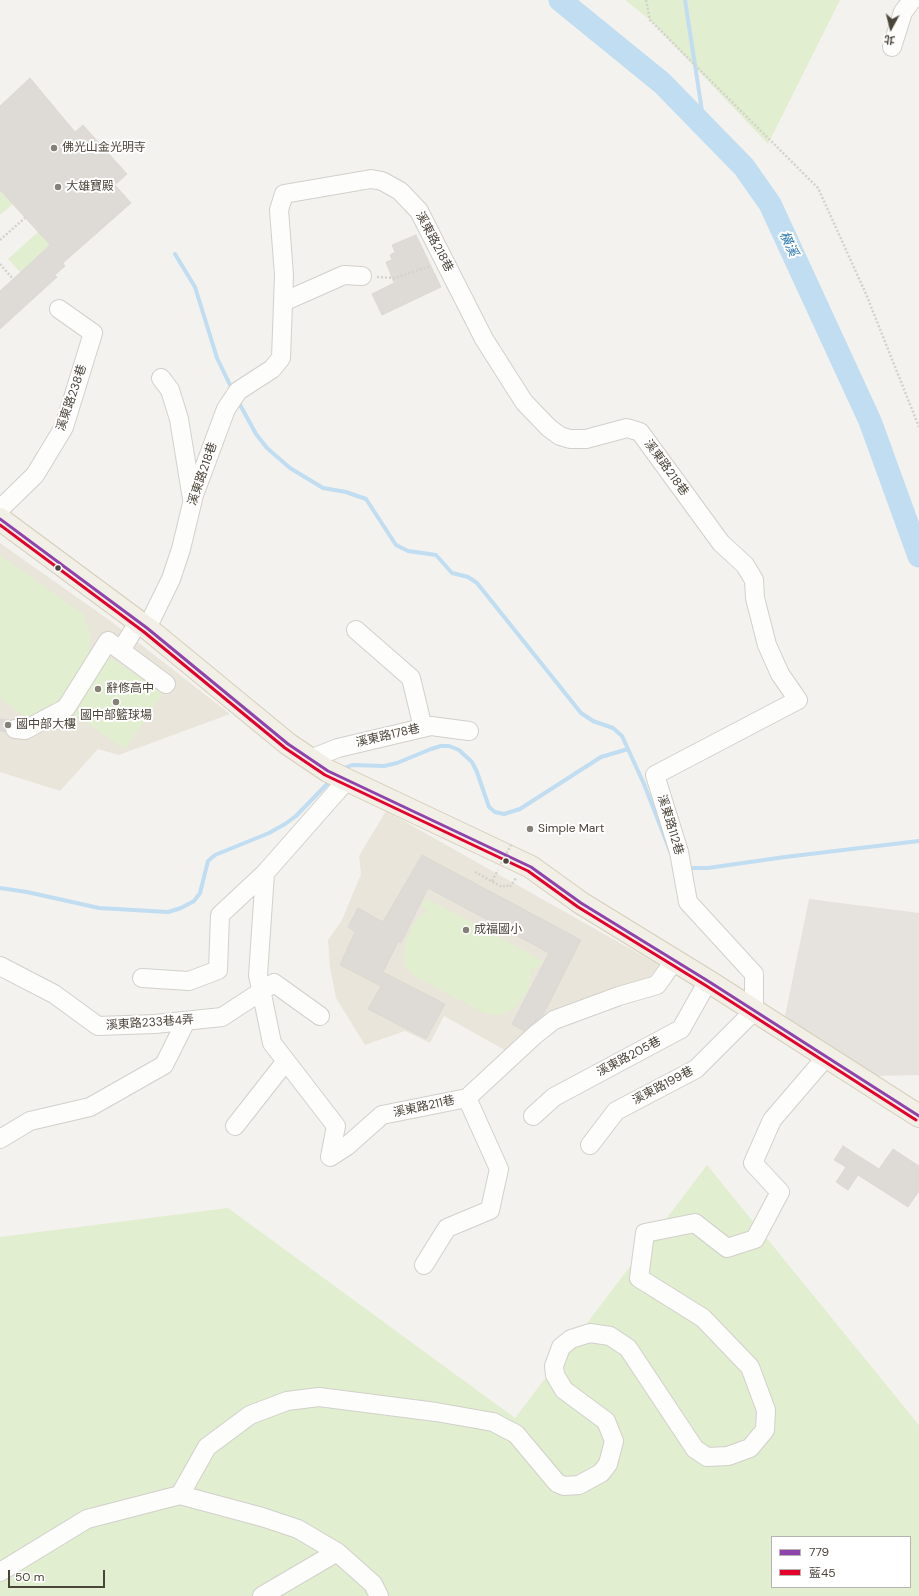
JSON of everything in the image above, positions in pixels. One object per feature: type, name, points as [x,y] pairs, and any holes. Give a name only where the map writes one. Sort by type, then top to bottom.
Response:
[{"type":"main road","points":[[0,519],[142,625],[288,744],[310,759],[339,776],[531,867],[581,903],[708,981],[919,1116]]},
{"type":"street","points":[[892,47],[903,12],[912,0]]},
{"type":"street","name":"溪東路218巷","points":[[121,650],[142,625],[171,579],[181,549],[193,502],[226,409],[235,395],[272,369],[281,358],[284,275],[279,210],[284,194],[371,179],[382,180],[400,191],[419,211],[484,339],[524,402],[549,428],[560,436],[570,439],[586,439],[627,428],[640,432],[721,543],[745,565],[754,580],[755,598],[767,645],[780,674],[798,700]]},
{"type":"street","points":[[283,302],[344,275],[362,276]]},
{"type":"street","name":"溪東路238巷","points":[[0,509],[35,475],[64,427],[93,333],[59,309]]},
{"type":"street","points":[[161,378],[170,390],[179,419],[193,502]]},
{"type":"street","points":[[356,630],[411,678],[423,728]]},
{"type":"street","points":[[15,729],[25,730],[66,708],[108,641],[166,684]]},
{"type":"street","name":"溪東路112巷","points":[[754,1011],[754,974],[688,902],[679,852],[655,775],[798,700]]},
{"type":"street","name":"溪東路178巷","points":[[310,759],[338,748],[431,726],[469,731]]},
{"type":"street","points":[[142,978],[189,981],[218,970],[220,915],[265,873],[339,776]]},
{"type":"street","name":"溪東路211巷","points":[[265,873],[258,975],[272,1043],[336,1126],[330,1157],[347,1146],[382,1115],[467,1098],[535,1035],[554,1020],[619,996],[657,985],[674,960]]},
{"type":"street","name":"溪東路233巷4弄","points":[[0,966],[54,994],[98,1026],[186,1021],[222,1017],[261,990]]},
{"type":"street","name":"溪東路205巷","points":[[533,1116],[554,1097],[681,1029],[708,981]]},
{"type":"street","points":[[261,990],[274,983],[320,1016]]},
{"type":"street","name":"溪東路199巷","points":[[590,1145],[616,1112],[696,1069],[754,1011]]},
{"type":"street","points":[[0,1139],[30,1121],[90,1107],[164,1065],[186,1021]]},
{"type":"street","points":[[180,1495],[207,1447],[250,1415],[287,1401],[319,1398],[436,1412],[493,1422],[516,1434],[557,1484],[564,1486],[579,1485],[601,1473],[608,1464],[614,1441],[606,1421],[564,1390],[555,1375],[554,1366],[561,1347],[571,1339],[590,1333],[610,1336],[628,1348],[694,1449],[707,1457],[728,1456],[750,1448],[765,1430],[766,1410],[750,1367],[703,1318],[639,1278],[645,1233],[695,1223],[727,1248],[755,1239],[780,1192],[753,1163],[772,1120],[826,1057]]},
{"type":"street","points":[[235,1126],[286,1061]]},
{"type":"street","points":[[424,1264],[447,1228],[490,1210],[499,1169],[467,1098]]},
{"type":"street","points":[[0,1572],[87,1519],[180,1495],[262,1517],[298,1530],[337,1552],[373,1584],[379,1596]]},
{"type":"street","points":[[262,1596],[337,1552]]},
{"type":"path","points":[[646,0],[650,20],[818,188],[866,294],[919,427]]},
{"type":"path","points":[[0,240],[25,218]]},
{"type":"path","points":[[362,276],[394,278],[444,261]]},
{"type":"path","points":[[0,264],[14,279]]},
{"type":"path","points":[[501,864],[512,843]]},
{"type":"path","points":[[475,872],[493,880],[502,887],[506,885],[510,887],[513,883]]},
{"type":"shaded area","name":"辭修高中","points":[[0,543],[112,622],[230,714],[119,755],[98,749],[60,791],[0,772]]},
{"type":"shaded area","name":"成福國小","points":[[386,811],[659,965],[645,983],[508,1052],[444,1016],[430,1043],[405,1031],[365,1045],[336,998],[330,968],[328,940],[342,920],[361,874],[359,856]]},
{"type":"shaded area","points":[[809,899],[919,913],[919,1075],[873,1076],[784,1021]]},
{"type":"green space","points":[[625,0],[840,0],[768,144],[650,20]]},
{"type":"green space","points":[[0,190],[13,204],[0,215]]},
{"type":"green space","points":[[38,232],[50,245],[20,272],[8,259]]},
{"type":"green space","points":[[0,555],[83,614],[91,634],[88,659],[69,694],[53,705],[40,709],[31,721],[0,698]]},
{"type":"green space","name":"國中部籃球場","points":[[107,655],[163,693],[125,749],[69,711]]},
{"type":"green space","points":[[426,898],[543,961],[537,970],[531,968],[532,974],[530,984],[515,1008],[501,1015],[486,1014],[413,975],[406,968],[403,960],[406,941],[414,923],[420,916],[429,911],[421,907]]},
{"type":"green space","points":[[707,1165],[919,1425],[919,1596],[0,1596],[0,1237],[228,1208],[515,1418]]},
{"type":"building","name":"佛光山金光明寺","points":[[30,78],[75,132],[83,125],[127,174],[115,185],[131,203],[63,263],[65,266],[55,275],[57,277],[0,329],[0,291],[50,245],[0,190],[0,106]]},
{"type":"building","points":[[416,235],[441,287],[382,315],[372,294],[394,283],[386,262],[392,260],[390,255],[395,252],[392,245]]},
{"type":"building","points":[[0,719],[10,720],[6,723],[5,732],[0,731]]},
{"type":"building","points":[[422,855],[581,940],[543,1015],[524,1031],[512,1024],[549,953],[428,888],[401,943],[398,942],[383,972],[445,1004],[426,1039],[368,1009],[381,986],[340,965],[355,932],[348,927],[358,908],[383,922]]},
{"type":"building","points":[[843,1146],[879,1169],[893,1149],[919,1166],[919,1191],[908,1207],[858,1175],[848,1190],[836,1182],[846,1167],[834,1160]]},
{"type":"waterway","name":"橫溪","points":[[560,0],[662,83],[744,167],[770,204],[870,421],[919,556]]},
{"type":"waterway","points":[[685,0],[704,124]]},
{"type":"waterway","points":[[175,254],[195,287],[217,358],[233,391]]},
{"type":"waterway","points":[[238,401],[256,434],[267,448],[290,468],[323,488],[346,492],[366,499],[396,545],[408,551],[436,555],[452,573],[468,577],[477,583],[581,713],[593,721],[613,728],[622,736],[644,784],[670,851]]},
{"type":"waterway","points":[[342,769],[352,765],[384,766],[397,763],[431,749],[441,746],[449,746],[459,750],[472,762],[489,807],[495,812],[504,814],[520,809],[601,757],[628,749]]},
{"type":"waterway","points":[[0,888],[27,892],[99,908],[168,912],[181,908],[194,901],[200,893],[208,861],[215,855],[269,833],[285,824],[296,816],[331,780]]},
{"type":"waterway","points":[[687,868],[708,868],[919,841]]},
{"type":"transit line","name":"779","points":[[0,519],[147,628],[288,744],[328,771],[531,867],[581,903],[708,981],[919,1116]]},
{"type":"transit line","name":"藍45","points":[[0,525],[144,632],[285,748],[325,775],[528,871],[578,907],[705,985],[916,1120]]},
{"type":"place","name":"佛光山金光明寺","points":[[54,148]]},
{"type":"place","name":"大雄寶殿","points":[[58,187]]},
{"type":"place","name":"辭修高中","points":[[98,689]]},
{"type":"place","name":"國中部籃球場","points":[[116,702]]},
{"type":"place","name":"國中部大樓","points":[[8,725]]},
{"type":"place","name":"Simple Mart","points":[[530,829]]},
{"type":"place","name":"成福國小","points":[[466,930]]}]
